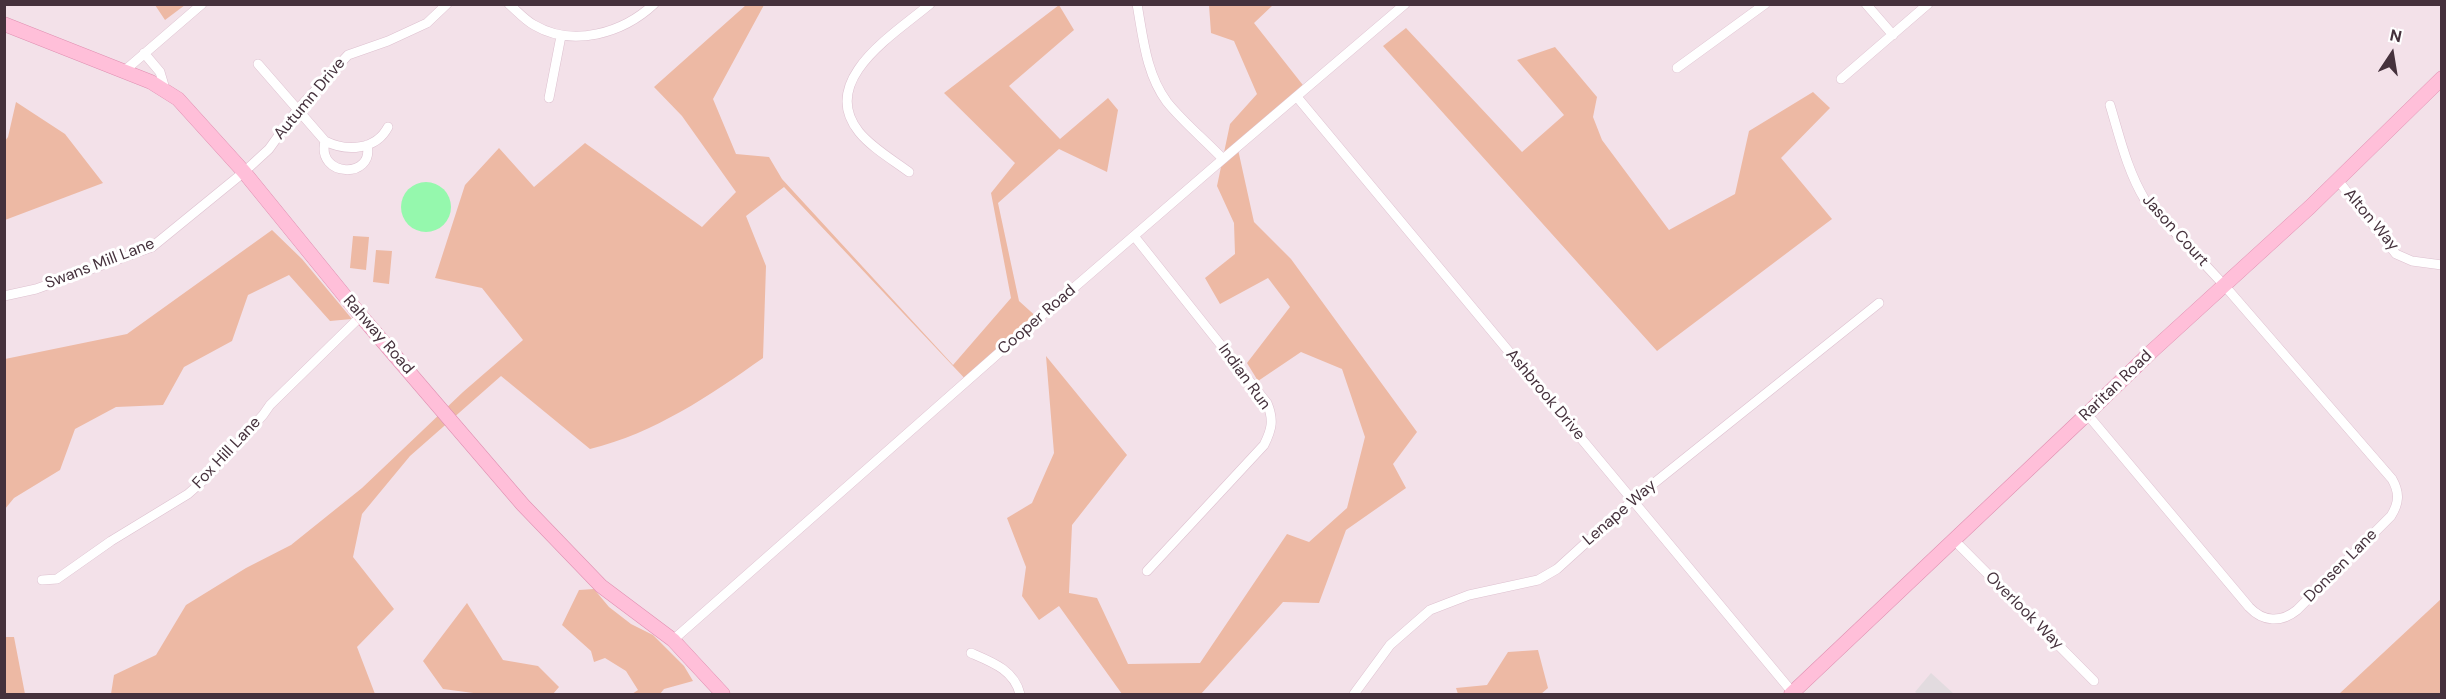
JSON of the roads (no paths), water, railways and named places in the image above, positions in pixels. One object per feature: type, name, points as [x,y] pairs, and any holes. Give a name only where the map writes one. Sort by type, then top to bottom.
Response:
[{"type":"street","points":[[123,72],[202,4]]},
{"type":"street","name":"Autumn Drive","points":[[244,172],[269,149],[297,110],[348,55],[388,41],[427,23],[447,4]]},
{"type":"street","points":[[508,4],[534,25],[561,36],[603,34],[643,15],[654,4]]},
{"type":"street","points":[[909,172],[870,143],[857,130],[850,114],[848,92],[855,71],[866,58],[930,4]]},
{"type":"street","points":[[1137,4],[1145,53],[1167,102],[1223,159]]},
{"type":"street","name":"Cooper Road","points":[[673,640],[1134,236],[1405,4]]},
{"type":"street","points":[[1677,68],[1765,4]]},
{"type":"street","points":[[1866,4],[1893,35]]},
{"type":"street","points":[[1841,79],[1928,4]]},
{"type":"street","name":"Rahway Road","points":[[4,24],[165,89],[198,119],[361,316],[524,505],[601,586],[673,640],[723,694]]},
{"type":"street","points":[[549,98],[561,36]]},
{"type":"street","points":[[144,53],[160,72],[165,89]]},
{"type":"street","points":[[258,64],[325,141],[349,148],[367,145],[383,135],[388,127]]},
{"type":"street","name":"Raritan Road","points":[[1792,694],[2442,78]]},
{"type":"street","name":"Ashbrook Drive","points":[[1297,97],[1792,694]]},
{"type":"street","name":"Jason Court","points":[[2110,105],[2125,156],[2135,183],[2145,200],[2224,285]]},
{"type":"street","points":[[325,141],[323,154],[325,159],[336,167],[351,170],[364,163],[368,157],[367,145]]},
{"type":"street","name":"Swans Mill Lane","points":[[4,296],[36,289],[152,247],[244,172]]},
{"type":"street","name":"Alton Way","points":[[2337,179],[2396,254],[2412,261],[2442,265]]},
{"type":"street","name":"Indian Run","points":[[1134,236],[1267,403],[1273,416],[1272,429],[1264,445],[1147,571]]},
{"type":"street","name":"Donsen Lane","points":[[2088,414],[2254,612],[2276,620],[2283,619],[2297,610],[2391,516],[2398,502],[2397,487],[2224,285]]},
{"type":"street","name":"Lenape Way","points":[[1354,694],[1390,645],[1430,610],[1469,595],[1538,580],[1557,569],[1633,500],[1879,303]]},
{"type":"street","name":"Fox Hill Lane","points":[[42,580],[57,579],[111,541],[188,494],[205,479],[270,405],[361,316]]},
{"type":"street","name":"Overlook Way","points":[[1954,540],[2094,681]]},
{"type":"street","points":[[970,653],[992,662],[1008,673],[1020,694]]}]
